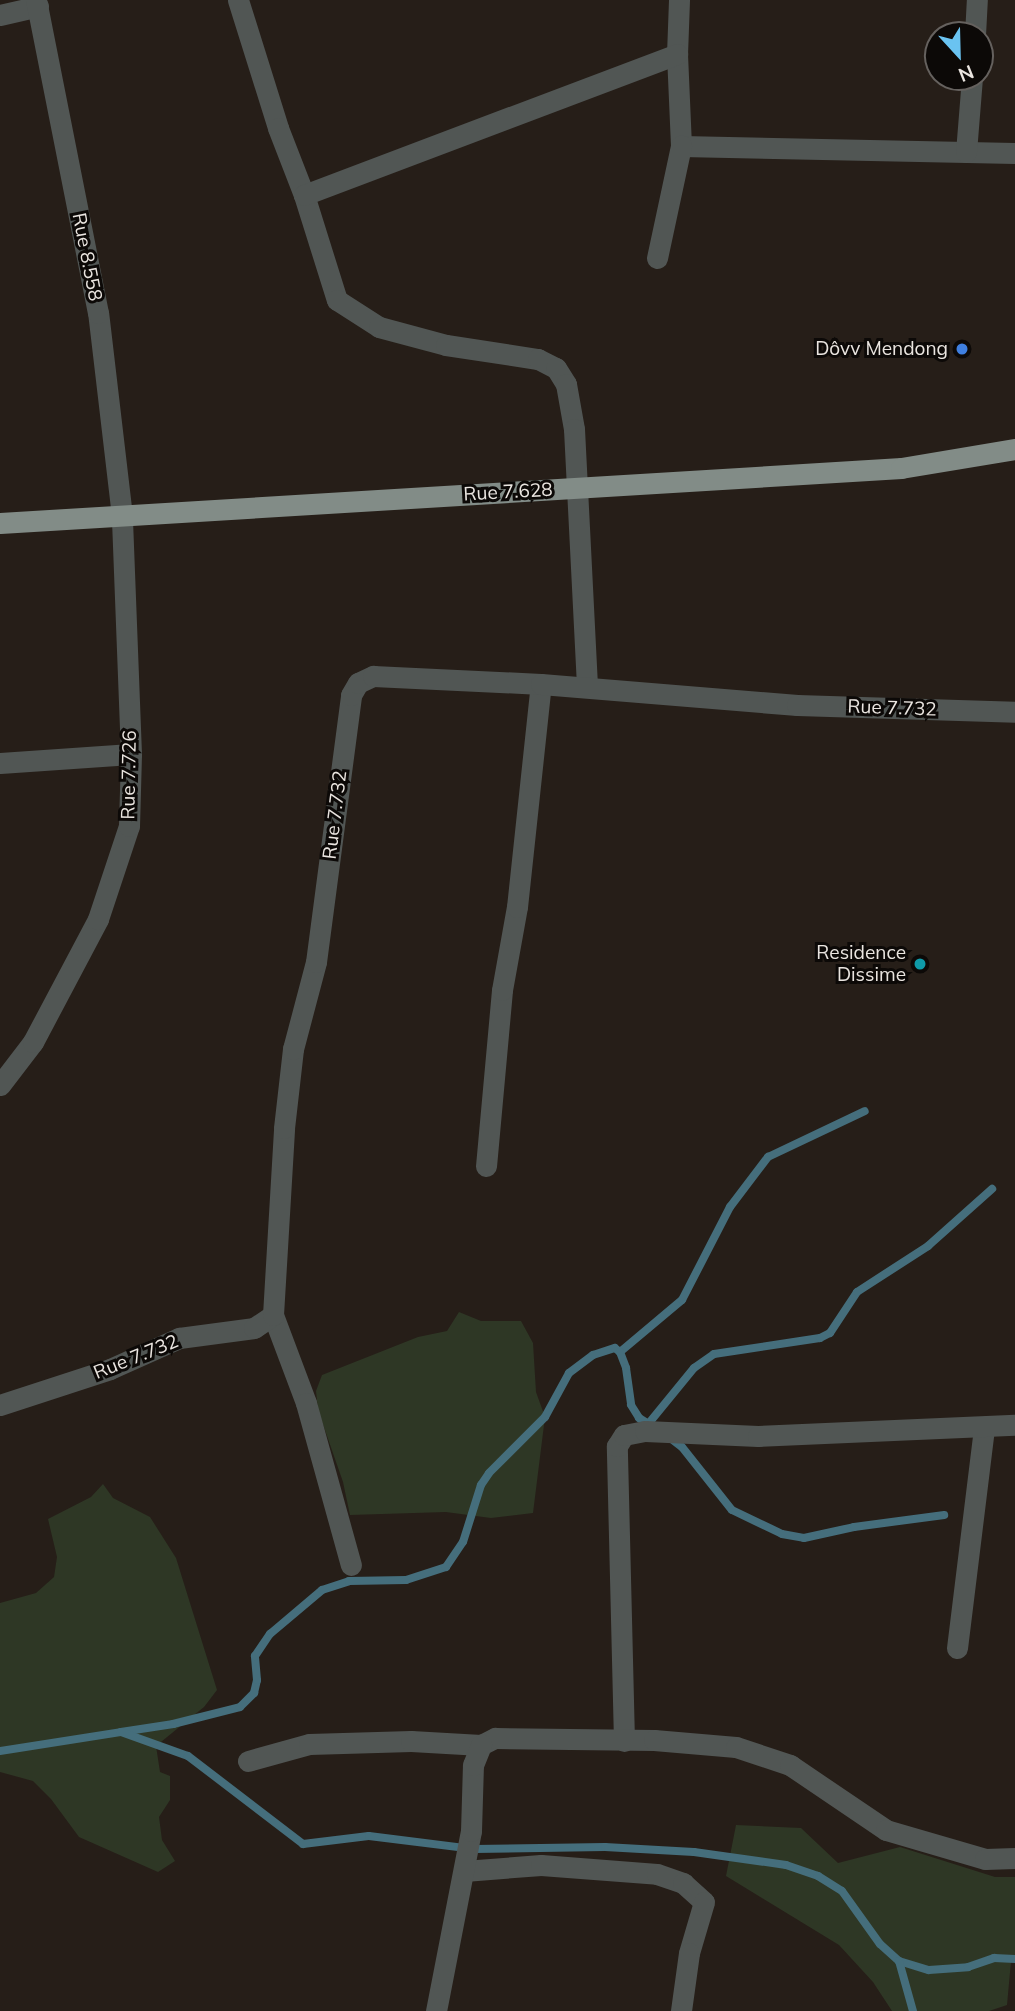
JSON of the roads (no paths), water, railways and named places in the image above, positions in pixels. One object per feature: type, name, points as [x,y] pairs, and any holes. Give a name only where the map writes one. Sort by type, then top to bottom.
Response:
[{"type":"main road","name":"Rue 7.628","points":[[0,523],[901,468],[1015,449]]},
{"type":"street","points":[[657,258],[681,146],[677,54],[679,0]]},
{"type":"street","points":[[976,21],[977,0]]},
{"type":"street","points":[[244,2],[278,128],[304,195],[337,300],[379,327],[446,345],[538,359],[556,368],[566,384],[574,429],[587,688]]},
{"type":"street","points":[[0,15],[37,3]]},
{"type":"street","name":"Rue 8.558","points":[[37,3],[97,313],[122,516]]},
{"type":"street","points":[[304,195],[677,54]]},
{"type":"street","points":[[966,152],[971,91]]},
{"type":"street","points":[[681,146],[1015,153]]},
{"type":"street","name":"Rue 7.726","points":[[0,1085],[33,1042],[98,919],[129,826],[131,754],[122,516]]},
{"type":"street","name":"Rue 7.732","points":[[0,1405],[110,1369],[179,1338],[254,1328],[273,1315],[284,1128],[293,1049],[316,962],[351,695],[358,683],[373,676],[541,684],[797,705],[1015,712]]},
{"type":"street","points":[[486,1166],[502,990],[517,907],[541,684]]},
{"type":"street","points":[[0,763],[131,754]]},
{"type":"street","points":[[273,1315],[306,1403],[351,1565]]},
{"type":"street","points":[[624,1741],[617,1446],[624,1435],[645,1431],[758,1436],[1015,1425]]},
{"type":"street","points":[[957,1648],[984,1427]]},
{"type":"street","points":[[248,1761],[309,1744],[411,1741],[481,1745],[495,1738],[653,1740],[736,1747],[790,1765],[886,1830],[985,1859],[1015,1858]]},
{"type":"street","points":[[436,2011],[471,1831],[473,1765],[481,1745]]},
{"type":"street","points":[[465,1862],[657,1874],[683,1883],[704,1902],[688,1953],[681,2011]]},
{"type":"waterway","points":[[620,1352],[682,1300],[730,1207],[768,1157],[865,1111]]},
{"type":"waterway","points":[[649,1423],[694,1368],[714,1354],[820,1338],[830,1333],[857,1292],[928,1246],[992,1189]]},
{"type":"waterway","points":[[121,1732],[173,1724],[240,1707],[254,1693],[257,1680],[255,1656],[270,1634],[322,1590],[349,1581],[406,1580],[446,1567],[463,1542],[481,1485],[489,1473],[545,1417],[569,1373],[593,1355],[615,1348],[620,1352],[626,1368],[631,1405],[639,1418],[652,1426]]},
{"type":"waterway","points":[[669,1437],[682,1447],[732,1510],[782,1534],[804,1538],[854,1527],[944,1515]]},
{"type":"waterway","points":[[0,1751],[121,1732],[188,1756],[303,1844],[369,1836],[474,1849],[605,1847],[694,1852],[786,1865],[818,1876],[842,1891],[880,1944],[899,1961],[929,1970],[968,1967],[994,1958],[1015,1959]]},
{"type":"waterway","points":[[899,1961],[913,2011]]},
{"type":"place","name":"Dôvv Mendong","points":[[962,349]]},
{"type":"place","name":"Residence Dissime","points":[[920,964]]}]
